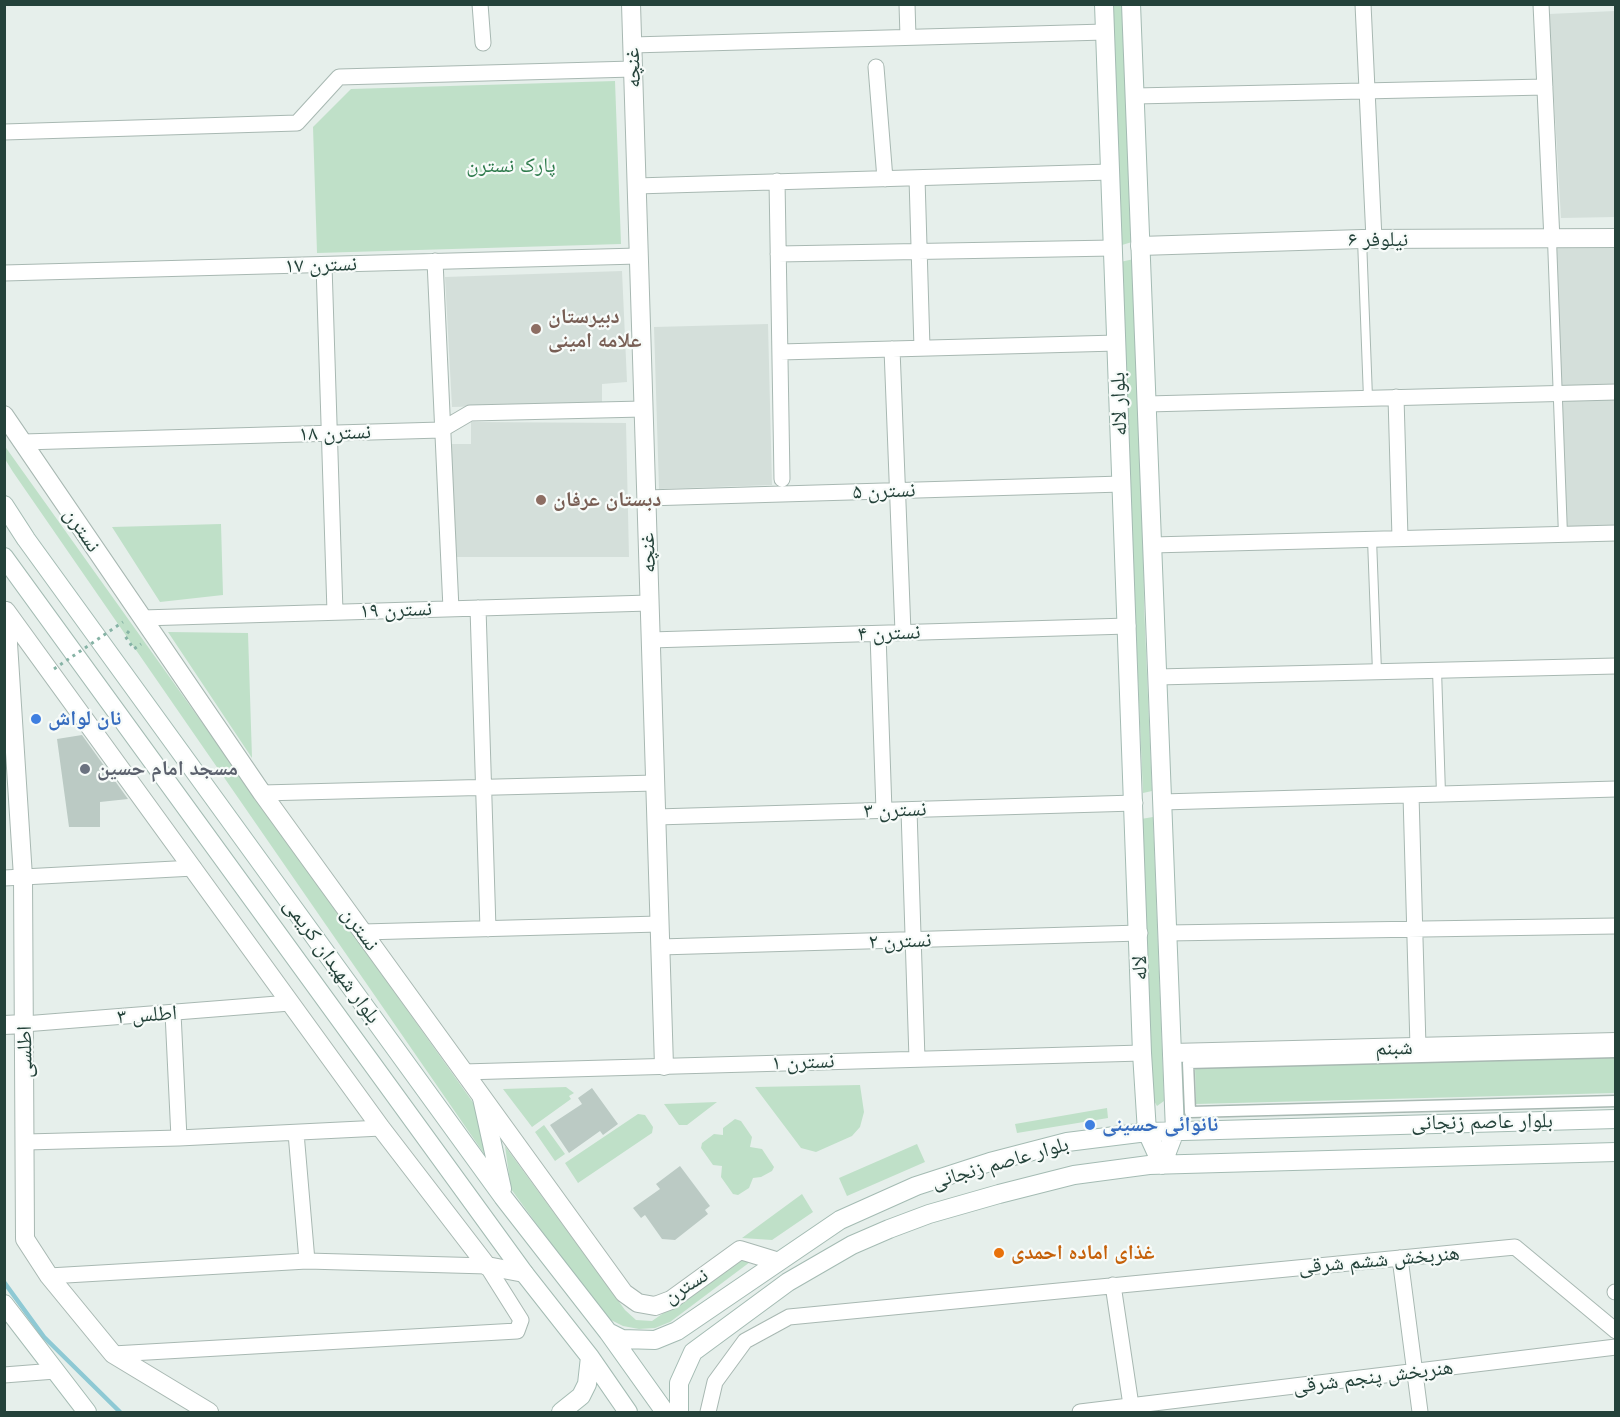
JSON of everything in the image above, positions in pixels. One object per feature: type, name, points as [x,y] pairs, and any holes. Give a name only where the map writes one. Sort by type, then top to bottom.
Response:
[{"type":"main road","name":"غنچه","points":[[631,4],[664,1066]]},
{"type":"main road","name":"بلوار لاله","points":[[1104,4],[1135,803]]},
{"type":"main road","name":"بلوار لاله","points":[[1131,4],[1162,802]]},
{"type":"main road","name":"نیلوفر ۶","points":[[1113,248],[1368,239],[1616,238]]},
{"type":"main road","name":"نسترن","points":[[4,415],[262,793],[624,1293],[638,1304],[655,1306],[671,1299],[740,1250],[776,1261]]},
{"type":"main road","name":"بلوار شهیدان کریمی","points":[[4,505],[33,549],[503,1197],[608,1332],[665,1413]]},
{"type":"main road","name":"بلوار شهیدان کریمی","points":[[4,557],[524,1273],[590,1357],[628,1413]]},
{"type":"main road","points":[[5,611],[381,1128],[487,1266],[524,1273]]},
{"type":"main road","name":"اطلسی","points":[[5,611],[10,727],[23,877],[25,1239],[50,1276],[113,1354],[209,1413]]},
{"type":"main road","points":[[1135,803],[1162,802]]},
{"type":"main road","name":"لاله","points":[[1162,802],[1175,1131]]},
{"type":"main road","name":"لاله","points":[[1135,803],[1142,1053],[1147,1132]]},
{"type":"main road","name":"اطلس ۳","points":[[4,1025],[24,1024]]},
{"type":"main road","name":"شبنم","points":[[1172,1053],[1616,1042]]},
{"type":"main road","points":[[482,1098],[503,1197]]},
{"type":"main road","name":"بلوار عاصم زنجانی","points":[[608,1332],[622,1339],[635,1341],[655,1340],[677,1331],[776,1261],[840,1220],[916,1186],[990,1162],[1067,1142],[1147,1132],[1616,1119]]},
{"type":"main road","points":[[1162,1165],[1175,1131]]},
{"type":"main road","points":[[1147,1132],[1162,1165]]},
{"type":"main road","name":"بلوار عاصم زنجانی","points":[[680,1413],[680,1383],[693,1352],[788,1282],[852,1245],[929,1214],[1074,1175],[1162,1165],[1616,1152]]},
{"type":"main road","points":[[4,1304],[87,1413]]},
{"type":"main road","points":[[561,1413],[581,1396],[587,1384],[590,1357]]},
{"type":"street","points":[[480,4],[483,44]]},
{"type":"street","points":[[907,4],[908,37]]},
{"type":"street","points":[[1363,4],[1368,239]]},
{"type":"street","points":[[1541,4],[1552,240]]},
{"type":"street","points":[[632,45],[1105,32]]},
{"type":"street","points":[[876,67],[885,178]]},
{"type":"street","points":[[4,132],[297,123],[339,77],[633,69]]},
{"type":"street","points":[[1135,96],[1545,87]]},
{"type":"street","points":[[636,186],[1110,172]]},
{"type":"street","points":[[917,178],[922,348]]},
{"type":"street","points":[[777,182],[782,479]]},
{"type":"street","points":[[778,254],[1113,248]]},
{"type":"street","name":"نسترن ۱۷","points":[[4,273],[638,256]]},
{"type":"street","points":[[435,261],[451,609]]},
{"type":"street","points":[[324,265],[334,612]]},
{"type":"street","points":[[780,352],[1117,343]]},
{"type":"street","points":[[892,349],[903,632]]},
{"type":"street","points":[[1147,404],[1616,392]]},
{"type":"street","points":[[1396,397],[1400,538]]},
{"type":"street","name":"نسترن ۱۸","points":[[23,442],[441,430],[470,413],[643,409]]},
{"type":"street","name":"نسترن ۵","points":[[646,498],[1122,484]]},
{"type":"street","points":[[1152,544],[1616,533]]},
{"type":"street","name":"نسترن ۱۹","points":[[142,618],[649,603]]},
{"type":"street","points":[[478,608],[488,929]]},
{"type":"street","name":"نسترن ۴","points":[[650,640],[1128,626]]},
{"type":"street","points":[[878,634],[884,811]]},
{"type":"street","points":[[1157,677],[1616,666]]},
{"type":"street","points":[[262,793],[655,783]]},
{"type":"street","points":[[1162,802],[1616,789]]},
{"type":"street","points":[[1411,795],[1418,1047]]},
{"type":"street","name":"نسترن ۳","points":[[656,817],[1135,803]]},
{"type":"street","points":[[909,810],[917,1059]]},
{"type":"street","points":[[4,878],[194,868]]},
{"type":"street","points":[[363,932],[659,924]]},
{"type":"street","points":[[1167,933],[1616,926]]},
{"type":"street","name":"نسترن ۲","points":[[660,947],[1140,933]]},
{"type":"street","name":"اطلس ۳","points":[[24,1024],[290,1003]]},
{"type":"street","points":[[173,1013],[179,1138]]},
{"type":"street","points":[[1616,1052],[1188,1063],[1190,1112],[1616,1101]]},
{"type":"street","name":"نسترن ۱","points":[[463,1072],[1142,1053]]},
{"type":"street","points":[[26,1142],[179,1138],[381,1128]]},
{"type":"street","points":[[296,1133],[307,1261]]},
{"type":"street","name":"هنربخش ششم شرقی","points":[[708,1413],[715,1382],[745,1341],[789,1317],[1515,1247],[1616,1330]]},
{"type":"street","points":[[1400,1258],[1420,1413]]},
{"type":"street","points":[[50,1276],[307,1261],[487,1266],[521,1320],[517,1331],[113,1354]]},
{"type":"street","points":[[1113,1285],[1131,1409]]},
{"type":"street","name":"هنربخش پنجم شرقی","points":[[1080,1413],[1131,1409],[1616,1347]]},
{"type":"street","points":[[4,1375],[55,1371]]},
{"type":"lane","points":[[1368,239],[1368,398]]},
{"type":"lane","points":[[1552,240],[1563,534]]},
{"type":"lane","points":[[1372,539],[1377,672]]},
{"type":"lane","points":[[1437,670],[1441,794]]},
{"type":"path","points":[[54,669],[123,622],[130,633],[125,636],[134,649]]},
{"type":"shaded area","points":[[1615,11],[1615,217],[1561,218],[1549,14]]},
{"type":"shaded area","points":[[1615,238],[1615,533],[1563,535],[1552,240]]},
{"type":"shaded area","name":"دبیرستان علامه امینی","points":[[622,271],[627,382],[602,384],[602,403],[452,407],[445,277]]},
{"type":"shaded area","points":[[768,324],[772,485],[659,489],[654,327]]},
{"type":"shaded area","name":"دبستان عرفان","points":[[471,422],[626,423],[629,557],[457,557],[450,444],[471,444]]},
{"type":"green space","points":[[1111,5],[1122,5],[1132,242],[1122,245]]},
{"type":"green space","name":"پارک نسترن","points":[[615,81],[621,244],[317,253],[313,127],[351,89]]},
{"type":"green space","points":[[1134,259],[1152,791],[1143,793],[1120,262]]},
{"type":"green space","points":[[4,445],[477,1108],[487,1158],[13,472],[5,459]]},
{"type":"green space","points":[[221,524],[223,595],[160,602],[112,527]]},
{"type":"green space","points":[[168,632],[248,633],[252,758]]},
{"type":"green space","points":[[1153,817],[1164,1101],[1157,1106],[1153,1099],[1141,819]]},
{"type":"green space","points":[[1615,1056],[1615,1093],[1196,1104],[1195,1067]]},
{"type":"green space","points":[[860,1085],[864,1112],[860,1127],[852,1136],[816,1152],[801,1148],[755,1087]]},
{"type":"green space","points":[[566,1087],[574,1093],[569,1096],[571,1099],[532,1127],[503,1089]]},
{"type":"green space","points":[[717,1102],[687,1125],[679,1125],[664,1104]]},
{"type":"green space","points":[[1107,1108],[1108,1118],[1017,1133],[1015,1124]]},
{"type":"green space","points":[[638,1114],[645,1115],[653,1127],[652,1133],[578,1183],[565,1163]]},
{"type":"green space","points":[[735,1119],[741,1121],[752,1137],[750,1147],[762,1149],[774,1167],[772,1171],[761,1177],[753,1178],[749,1188],[738,1195],[733,1194],[721,1177],[722,1166],[713,1165],[701,1148],[702,1143],[714,1134],[723,1135],[723,1128]]},
{"type":"green space","points":[[544,1125],[565,1154],[555,1161],[535,1132]]},
{"type":"green space","points":[[917,1144],[925,1162],[847,1196],[839,1178]]},
{"type":"green space","points":[[505,1146],[625,1310],[636,1320],[652,1321],[744,1257],[750,1262],[670,1322],[655,1328],[639,1329],[623,1326],[609,1319],[598,1308],[511,1189]]},
{"type":"green space","points":[[802,1194],[813,1212],[772,1240],[742,1238]]},
{"type":"building","name":"مسجد امام حسین","points":[[82,735],[128,799],[100,802],[100,827],[69,827],[57,739]]},
{"type":"building","points":[[592,1088],[618,1124],[603,1135],[600,1131],[569,1153],[550,1125],[582,1104],[578,1098]]},
{"type":"building","points":[[680,1166],[710,1206],[705,1210],[708,1214],[675,1240],[662,1239],[645,1215],[641,1218],[633,1208],[660,1189],[656,1184]]},
{"type":"waterway","points":[[4,1282],[44,1337],[120,1412]]},
{"type":"place","name":"دبیرستان علامه امینی","points":[[536,329]]},
{"type":"place","name":"دبستان عرفان","points":[[541,500]]},
{"type":"place","name":"نان لواش","points":[[36,719]]},
{"type":"place","name":"مسجد امام حسین","points":[[85,769]]},
{"type":"place","name":"نانوائی حسینی","points":[[1090,1125]]},
{"type":"place","name":"غذای اماده احمدی","points":[[999,1253]]}]
